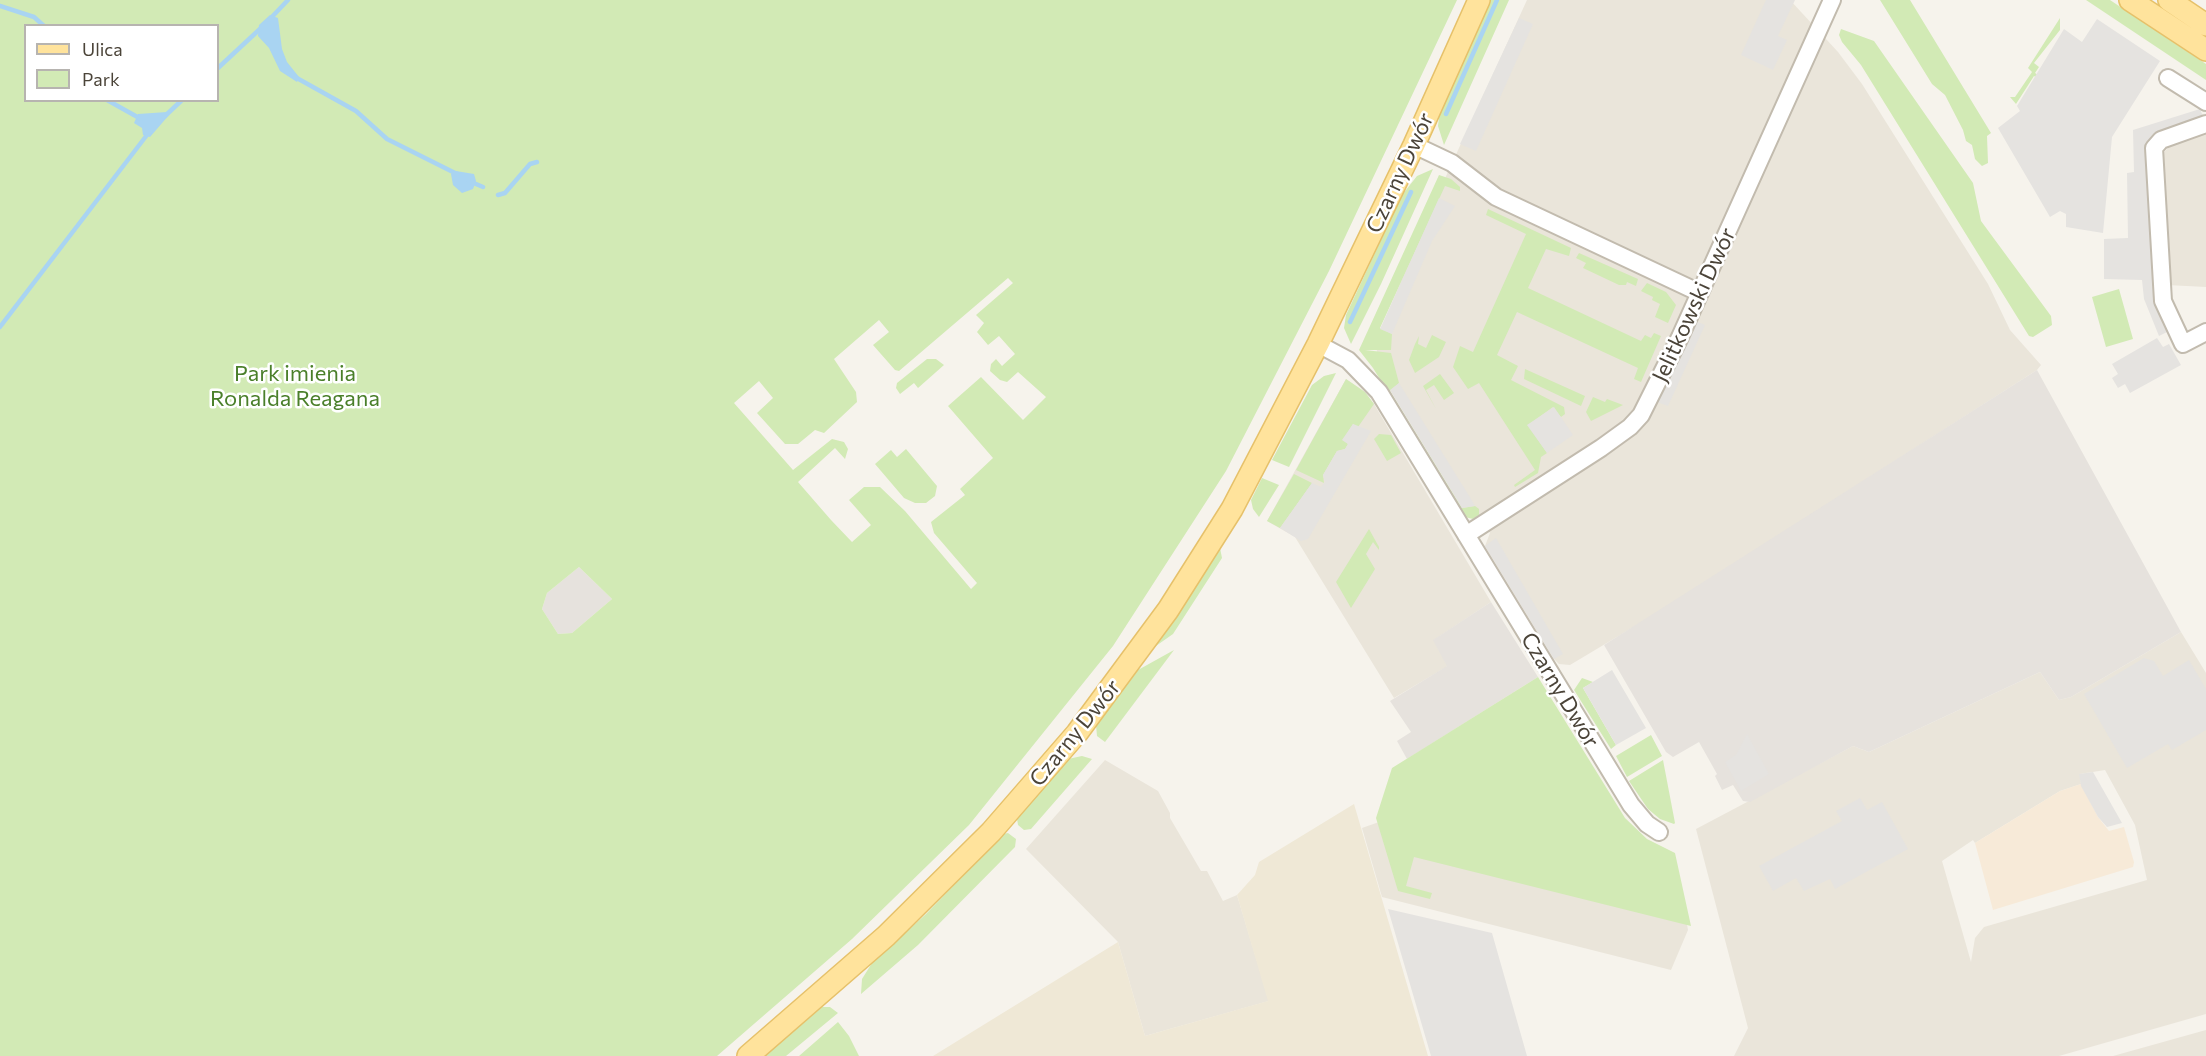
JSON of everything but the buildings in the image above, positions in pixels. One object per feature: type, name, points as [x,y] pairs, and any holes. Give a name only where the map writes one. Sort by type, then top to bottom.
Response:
[{"type":"main road","name":"Czarny Dwór","points":[[748,1056],[915,909],[991,832],[1065,748],[1148,639],[1206,552],[1251,475],[1318,344],[1414,145],[1479,0]]},
{"type":"main road","points":[[2130,0],[2206,50]]},
{"type":"main road","points":[[2169,0],[2206,25]]},
{"type":"street","name":"Jelitkowski Dwór","points":[[1466,535],[1630,427],[1652,396],[1832,0]]},
{"type":"street","points":[[2168,78],[2206,102]]},
{"type":"street","points":[[2206,124],[2161,140],[2154,148],[2154,155],[2163,301],[2183,344],[2206,332]]},
{"type":"street","points":[[1414,145],[1452,164],[1496,197],[1700,293]]},
{"type":"street","name":"Czarny Dwór","points":[[1318,344],[1348,360],[1378,392],[1630,805],[1647,824],[1659,832]]},
{"type":"shaded area","points":[[1527,0],[1790,0],[1838,52],[1862,84],[1988,284],[2010,330],[2041,365],[2037,370],[1662,610],[1570,665],[1559,664],[1554,659],[1485,546],[1490,533],[1477,511],[1462,508],[1390,390],[1378,365],[1376,341],[1436,198]]},
{"type":"shaded area","points":[[1766,0],[1795,0],[1778,36],[1787,40],[1773,70],[1741,55]]},
{"type":"shaded area","points":[[1519,18],[1533,24],[1476,151],[1460,144]]},
{"type":"shaded area","points":[[2097,19],[2160,61],[2112,137],[2103,233],[2066,227],[2066,214],[2060,211],[2050,217],[1998,128],[2020,111],[2017,106],[2064,29],[2082,42]]},
{"type":"shaded area","points":[[2200,109],[2204,119],[2149,139],[2154,275],[2169,331],[2159,336],[2144,299],[2142,280],[2104,279],[2104,239],[2128,238],[2127,173],[2134,172],[2133,130]]},
{"type":"shaded area","points":[[2206,131],[2206,287],[2167,285],[2162,154],[2172,144]]},
{"type":"shaded area","points":[[1439,198],[1455,206],[1432,241],[1392,334],[1380,329]]},
{"type":"shaded area","points":[[1693,320],[1705,325],[1668,406],[1657,402]]},
{"type":"shaded area","points":[[2157,338],[2163,347],[2169,344],[2181,365],[2130,393],[2125,384],[2118,388],[2112,378],[2118,374],[2112,364]]},
{"type":"shaded area","points":[[2037,370],[2181,632],[2071,697],[2059,700],[2040,672],[1869,752],[1853,746],[1750,802],[1743,801],[1733,785],[1722,790],[1715,776],[1717,774],[1699,742],[1673,757],[1666,752],[1604,645]]},
{"type":"shaded area","points":[[1346,379],[1365,392],[1374,404],[1491,602],[1434,640],[1448,666],[1394,698],[1295,537],[1267,521]]},
{"type":"shaded area","points":[[1399,383],[1475,506],[1462,508],[1390,390]]},
{"type":"shaded area","points":[[1554,407],[1573,435],[1547,453],[1527,425]]},
{"type":"shaded area","points":[[1353,424],[1371,431],[1308,539],[1301,541],[1280,528],[1312,483],[1321,487],[1325,482],[1323,475],[1337,451],[1345,449],[1348,444],[1342,440]]},
{"type":"shaded area","points":[[1496,538],[1563,654],[1554,659],[1485,546]]},
{"type":"shaded area","points":[[579,567],[612,599],[572,633],[558,634],[542,609],[547,593]]},
{"type":"shaded area","points":[[1491,602],[1538,677],[1407,759],[1397,741],[1411,732],[1390,701],[1447,666],[1433,640]]},
{"type":"shaded area","points":[[2181,632],[2206,673],[2206,1014],[2059,1056],[1734,1056],[1748,1028],[1696,829],[1853,746],[1869,752],[2040,672],[2059,700],[2071,697]],"holes":[[[2105,770],[2135,825],[2147,880],[1984,927],[1975,938],[1971,962],[1942,861],[1973,840],[1975,843],[2060,791],[2081,784],[2080,774]]]},
{"type":"shaded area","points":[[2144,658],[2154,661],[2163,676],[2189,660],[2206,689],[2206,730],[2172,750],[2168,744],[2127,768],[2084,694]]},
{"type":"shaded area","points":[[1612,670],[1646,728],[1616,745],[1583,688]]},
{"type":"shaded area","points":[[1747,734],[1769,774],[1741,791],[1725,762],[1736,755]]},
{"type":"shaded area","points":[[1105,760],[1158,791],[1170,813],[1170,818],[1201,871],[1207,871],[1223,901],[1237,895],[1269,1001],[1145,1036],[1118,942],[1026,849]]},
{"type":"shaded area","points":[[2093,772],[2122,823],[2107,827],[2098,817],[2081,786],[2079,774]]},
{"type":"shaded area","points":[[2081,784],[2098,817],[2109,831],[2124,827],[2134,862],[2133,867],[1993,910],[1975,843],[2060,791]]},
{"type":"shaded area","points":[[1860,798],[1867,810],[1882,802],[1908,849],[1835,889],[1830,879],[1804,891],[1796,878],[1773,891],[1759,866],[1842,821],[1836,811]]},
{"type":"shaded area","points":[[1354,804],[1428,1056],[933,1056],[1118,942],[1145,1036],[1268,1001],[1237,895],[1255,875],[1259,862]]},
{"type":"shaded area","points":[[1396,816],[1681,891],[1688,930],[1671,970],[1382,897],[1362,828]]},
{"type":"shaded area","points":[[1388,909],[1492,933],[1527,1056],[1431,1056]]},
{"type":"shaded area","points":[[2206,1030],[2206,1056],[2113,1056]]},
{"type":"green space","name":"Park imienia Ronalda Reagana","points":[[0,0],[1457,0],[1329,271],[1226,471],[1113,646],[969,825],[852,939],[717,1056],[0,1056]],"holes":[[[1008,278],[1013,283],[976,315],[984,323],[977,332],[988,345],[999,336],[1015,354],[1002,366],[996,359],[991,364],[990,371],[1000,380],[1007,382],[1018,372],[1046,397],[1023,420],[981,377],[948,406],[993,458],[960,489],[965,495],[931,522],[934,533],[977,583],[971,589],[905,511],[880,487],[864,487],[849,500],[871,525],[852,542],[798,482],[835,448],[845,459],[848,449],[844,442],[832,439],[793,470],[734,403],[759,381],[773,398],[757,413],[785,444],[798,444],[815,430],[824,433],[857,402],[856,392],[834,359],[879,320],[889,332],[873,345],[895,370],[899,371]],[[579,567],[612,599],[572,633],[558,634],[542,609],[547,593]]]},
{"type":"green space","points":[[1489,0],[1509,0],[1444,145],[1438,126],[1440,109]]},
{"type":"green space","points":[[1880,0],[1910,0],[1991,133],[1987,136],[1988,163],[1982,166],[1975,159],[1972,145],[1966,141],[1963,130],[1945,95],[1932,84]]},
{"type":"green space","points":[[2086,0],[2110,0],[2206,64],[2206,80]]},
{"type":"green space","points":[[2060,18],[2060,30],[2034,63],[2039,67],[2035,73],[2090,109],[2089,112],[2034,76],[2016,104],[2010,97],[2015,97],[2032,72],[2028,68]]},
{"type":"green space","points":[[1841,29],[1874,41],[1973,183],[1981,221],[2051,316],[2052,325],[2033,337],[2029,336],[1861,65],[1842,42],[1839,35]]},
{"type":"green space","points":[[1433,169],[1351,344],[1344,328],[1346,315],[1402,195],[1417,176]]},
{"type":"green space","points":[[1439,175],[1451,179],[1460,187],[1460,191],[1445,186],[1380,328],[1392,334],[1391,350],[1365,350],[1391,353],[1399,383],[1390,391],[1462,508],[1475,506],[1479,509],[1479,515],[1473,519],[1465,517],[1460,510],[1373,368],[1359,350]]},
{"type":"green space","points":[[1488,209],[1571,248],[1569,256],[1546,249],[1528,288],[1641,341],[1645,335],[1651,338],[1654,333],[1661,336],[1641,382],[1634,379],[1638,368],[1517,312],[1497,355],[1518,366],[1511,380],[1564,407],[1565,414],[1561,417],[1553,407],[1528,425],[1547,453],[1541,457],[1538,473],[1515,487],[1514,485],[1535,470],[1479,383],[1468,389],[1453,367],[1460,346],[1473,352],[1526,234],[1486,215]]},
{"type":"green space","points":[[1579,253],[1638,279],[1636,286],[1627,282],[1626,285],[1619,285],[1583,268],[1586,263],[1576,258]]},
{"type":"green space","points":[[1647,283],[1666,292],[1676,305],[1668,323],[1655,317],[1660,304],[1652,300],[1653,297],[1641,291]]},
{"type":"green space","points":[[2119,289],[2133,339],[2106,347],[2092,297]]},
{"type":"green space","points":[[1432,335],[1446,342],[1439,357],[1415,373],[1409,360],[1415,344],[1419,336],[1418,344],[1426,348]]},
{"type":"green space","points":[[927,359],[936,359],[944,365],[918,388],[914,383],[900,394],[896,388],[897,383]]},
{"type":"green space","points":[[1525,369],[1585,396],[1581,406],[1524,379]]},
{"type":"green space","points":[[1336,373],[1289,467],[1272,460],[1312,385],[1324,376]]},
{"type":"green space","points":[[1440,374],[1454,393],[1444,400],[1434,385],[1426,390],[1436,409],[1423,386]]},
{"type":"green space","points":[[1346,379],[1365,392],[1374,404],[1358,427],[1353,424],[1343,440],[1348,444],[1345,449],[1337,451],[1323,475],[1324,483],[1296,470]]},
{"type":"green space","points":[[1593,397],[1623,405],[1591,421],[1586,412]]},
{"type":"green space","points":[[1379,434],[1391,435],[1401,453],[1387,461],[1374,439]]},
{"type":"green space","points":[[906,449],[937,486],[935,496],[926,503],[915,503],[904,498],[875,464],[891,450],[897,457]]},
{"type":"green space","points":[[1294,474],[1312,483],[1280,528],[1267,521]]},
{"type":"green space","points":[[1262,478],[1279,485],[1259,517],[1253,509],[1251,500]]},
{"type":"green space","points":[[1369,529],[1379,547],[1379,550],[1373,542],[1366,554],[1375,569],[1351,608],[1336,582]]},
{"type":"green space","points":[[1220,548],[1222,558],[1173,634],[1153,648]]},
{"type":"green space","points":[[1174,650],[1105,742],[1097,736],[1096,725],[1138,670]]},
{"type":"green space","points":[[1538,677],[1625,818],[1647,839],[1675,853],[1691,926],[1414,857],[1406,886],[1432,893],[1430,899],[1398,891],[1376,818],[1392,768]]},
{"type":"green space","points":[[1582,678],[1593,682],[1583,688],[1616,745],[1611,749],[1574,690]]},
{"type":"green space","points":[[1651,735],[1662,756],[1627,777],[1616,756]]},
{"type":"green space","points":[[1082,756],[1092,759],[1031,829],[1024,830],[1018,825],[1017,819],[1068,759]]},
{"type":"green space","points":[[1663,760],[1674,824],[1660,819],[1648,809],[1629,781]]},
{"type":"green space","points":[[1008,833],[1016,839],[1015,847],[918,945],[861,994],[862,979],[872,963],[926,914],[1003,834]]},
{"type":"green space","points":[[822,1007],[830,1007],[838,1013],[786,1056],[765,1056]]},
{"type":"green space","points":[[838,1022],[849,1036],[859,1056],[799,1056]]},
{"type":"water","points":[[270,15],[278,18],[282,49],[287,62],[299,77],[297,82],[280,71],[269,48],[258,36],[259,25]]},
{"type":"water","points":[[167,112],[169,115],[150,137],[143,135],[142,128],[134,123],[138,114]]},
{"type":"water","points":[[456,171],[474,174],[476,181],[473,189],[462,193],[453,185],[451,174]]},
{"type":"waterway","points":[[269,20],[288,0]]},
{"type":"waterway","points":[[1446,114],[1497,0]]},
{"type":"waterway","points":[[0,6],[34,17],[42,24]]},
{"type":"waterway","points":[[219,67],[261,28]]},
{"type":"waterway","points":[[295,77],[356,111],[387,139],[457,174]]},
{"type":"waterway","points":[[111,102],[141,119]]},
{"type":"waterway","points":[[164,117],[180,102]]},
{"type":"waterway","points":[[0,327],[150,131]]},
{"type":"waterway","points":[[498,195],[505,193],[530,164],[537,162]]},
{"type":"waterway","points":[[469,181],[483,187]]},
{"type":"waterway","points":[[1350,322],[1411,192]]}]
